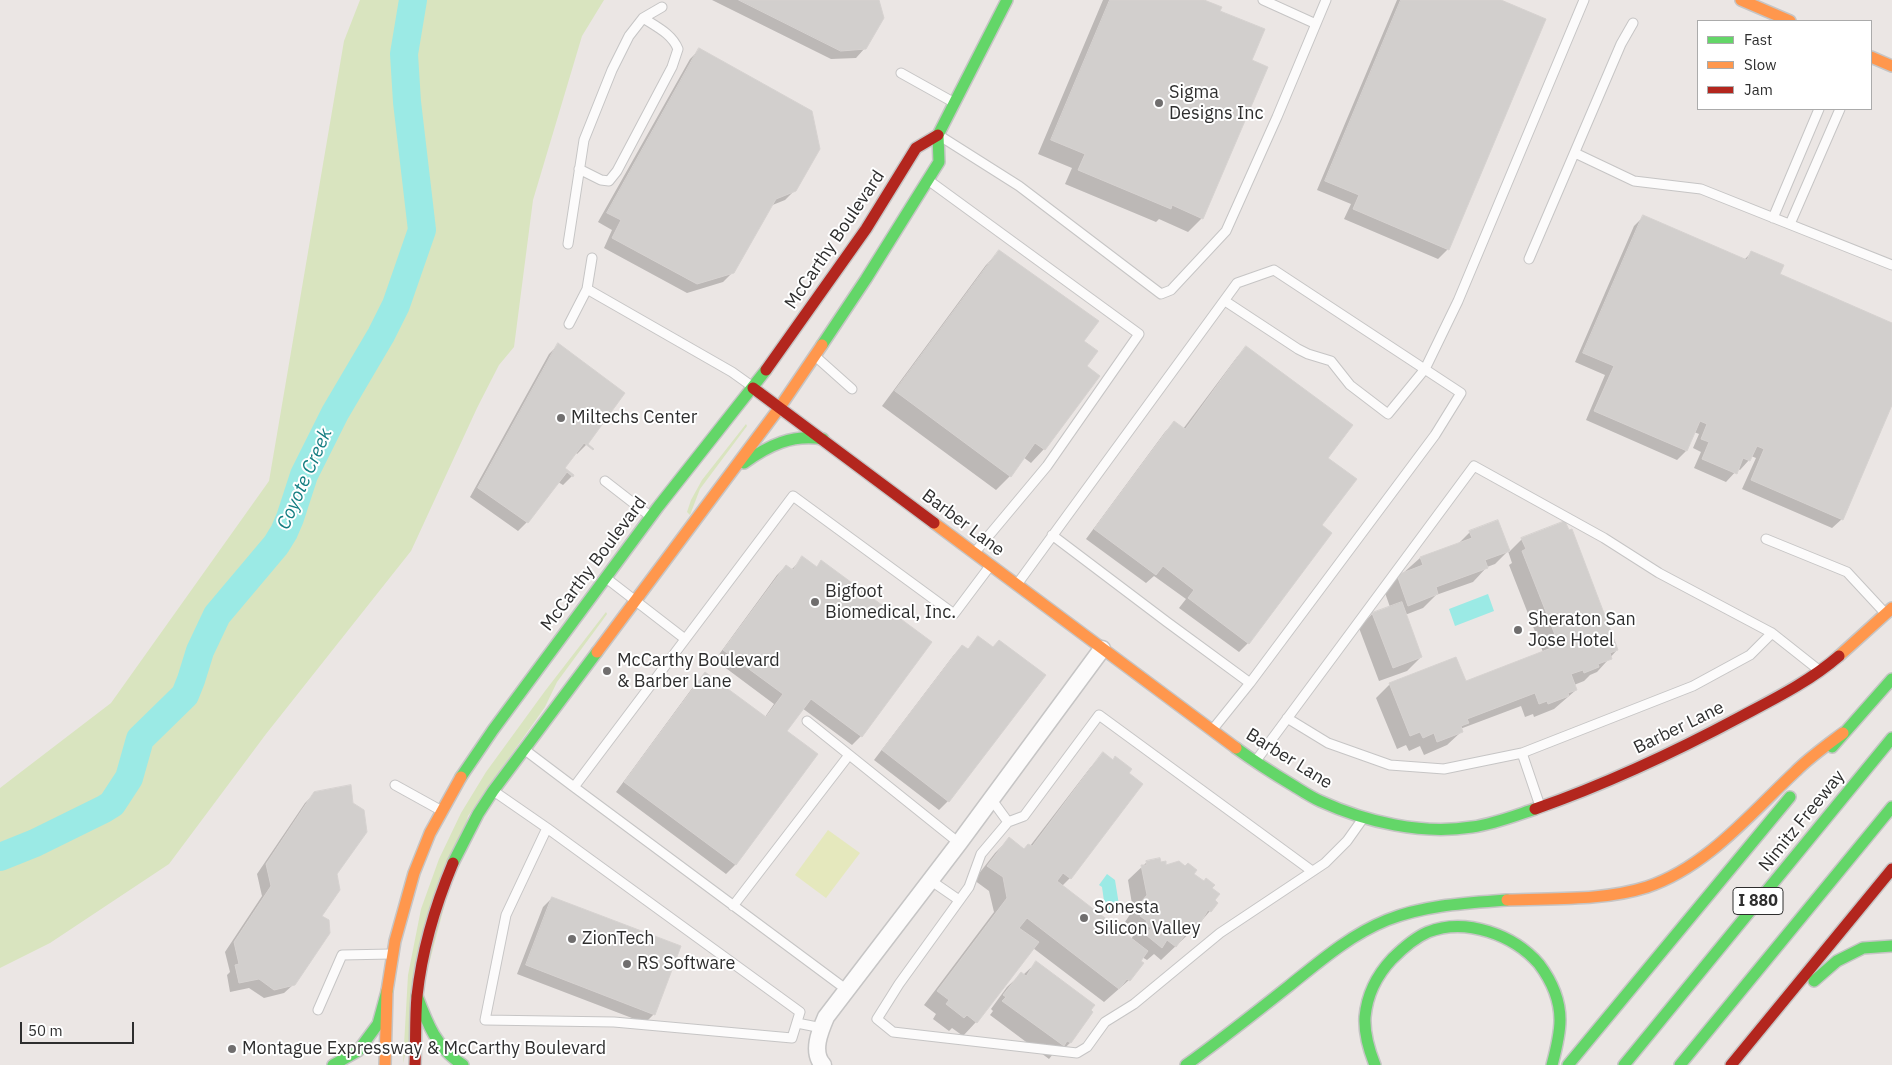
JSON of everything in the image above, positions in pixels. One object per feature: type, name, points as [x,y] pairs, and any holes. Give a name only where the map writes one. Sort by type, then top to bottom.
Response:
[{"type":"main road","points":[[415,1065],[418,996],[426,946],[444,885],[460,847],[493,791],[523,748],[780,407],[885,250],[939,162],[938,135],[1007,0]]},
{"type":"main road","points":[[1741,0],[1788,20]]},
{"type":"main road","points":[[1872,57],[1892,66]]},
{"type":"main road","name":"McCarthy Boulevard","points":[[385,1065],[388,991],[395,940],[414,874],[430,833],[460,778],[493,730],[651,517],[753,388],[866,229],[916,148],[938,135]]},
{"type":"main road","name":"Barber Lane","points":[[753,388],[1255,762],[1319,801],[1364,817],[1397,825],[1425,829],[1473,827],[1506,819],[1584,792],[1694,742],[1791,690],[1820,672],[1889,611]]},
{"type":"main road","points":[[729,475],[758,452],[786,439],[808,436],[823,440]]},
{"type":"main road","points":[[1568,1065],[1843,733],[1892,679]]},
{"type":"main road","points":[[1186,1065],[1217,1044],[1336,948],[1368,928],[1403,914],[1440,906],[1623,893],[1658,883],[1690,866],[1719,844],[1820,748],[1843,733]]},
{"type":"main road","name":"Nimitz Freeway","points":[[1624,1065],[1892,738]]},
{"type":"main road","name":"I 880","points":[[1680,1065],[1892,808]]},
{"type":"main road","points":[[1731,1065],[1892,869]]},
{"type":"main road","points":[[1375,1065],[1367,1047],[1365,1027],[1368,994],[1377,979],[1386,965],[1408,944],[1433,930],[1458,927],[1474,928],[1498,934],[1531,954],[1545,972],[1555,990],[1560,1011],[1561,1031],[1552,1065]]},
{"type":"main road","points":[[1770,1016],[1837,961],[1863,948],[1892,946]]},
{"type":"main road","points":[[333,1065],[358,1051],[378,1024],[388,991]]},
{"type":"main road","points":[[418,996],[426,1019],[446,1053],[464,1065]]},
{"type":"street","points":[[823,1065],[819,1061],[819,1035],[826,1017],[992,800],[1102,649]]},
{"type":"lane","points":[[1262,0],[1316,24]]},
{"type":"lane","points":[[938,135],[1019,186],[1161,294],[1171,290],[1226,231],[1277,117],[1326,0]]},
{"type":"lane","points":[[1225,300],[1298,349],[1332,361],[1350,385],[1388,414],[1425,369],[1458,300],[1584,0]]},
{"type":"lane","points":[[568,244],[584,140],[612,70],[629,36],[643,18],[662,7]]},
{"type":"lane","points":[[579,169],[601,180],[608,181],[617,171],[672,66],[678,49],[675,40],[643,18]]},
{"type":"lane","points":[[1529,259],[1621,44],[1633,23]]},
{"type":"lane","points":[[901,73],[955,103]]},
{"type":"lane","points":[[1773,218],[1819,110]]},
{"type":"lane","points":[[1790,224],[1840,110]]},
{"type":"lane","points":[[1575,153],[1634,181],[1701,189],[1892,265]]},
{"type":"lane","points":[[928,180],[1140,334],[1048,466],[974,553]]},
{"type":"lane","points":[[569,324],[587,289],[592,258]]},
{"type":"lane","points":[[1016,585],[1237,283],[1274,270],[1461,393],[1435,434],[1212,730]]},
{"type":"lane","points":[[587,289],[732,372],[753,388]]},
{"type":"lane","points":[[815,355],[852,389]]},
{"type":"lane","points":[[1255,762],[1474,466],[1604,538],[1667,577],[1772,633],[1820,672]]},
{"type":"lane","points":[[605,481],[651,517]]},
{"type":"lane","points":[[574,787],[793,496],[954,614],[990,566]]},
{"type":"lane","points":[[1052,535],[1166,622],[1250,682]]},
{"type":"lane","points":[[1766,539],[1847,572],[1889,611]]},
{"type":"lane","points":[[606,578],[685,639]]},
{"type":"lane","points":[[1287,718],[1328,743],[1390,765],[1444,769],[1522,753],[1693,686],[1750,655],[1772,633]]},
{"type":"lane","points":[[1312,872],[1099,715],[1024,816],[1008,822],[981,854],[969,887],[898,984],[877,1019],[892,1032],[1077,1053],[1087,1047],[1105,1022],[1134,1004],[1220,933],[1312,872],[1325,863],[1347,841],[1364,817]]},
{"type":"lane","points":[[807,721],[959,843]]},
{"type":"lane","points":[[523,748],[847,990]]},
{"type":"lane","points":[[1522,753],[1541,807]]},
{"type":"lane","points":[[733,906],[849,755]]},
{"type":"lane","points":[[395,785],[442,811]]},
{"type":"lane","points":[[493,791],[547,828],[800,1012],[792,1038],[614,1022],[485,1020],[506,915],[547,828]]},
{"type":"lane","points":[[992,800],[1008,822]]},
{"type":"lane","points":[[930,880],[959,900]]},
{"type":"lane","points":[[318,1010],[342,955],[393,954]]},
{"type":"lane","points":[[797,1023],[819,1035]]},
{"type":"green space","points":[[360,0],[604,0],[582,36],[533,200],[514,347],[499,365],[477,408],[411,551],[266,734],[169,864],[50,943],[0,968],[0,788],[111,703],[269,481],[344,41]]},
{"type":"green space","points":[[746,424],[747,426],[700,489],[690,515],[687,512],[691,500],[702,480]]},
{"type":"green space","points":[[606,612],[607,614],[557,682],[545,707],[468,816],[403,1063],[408,975],[421,909],[439,859],[461,813],[486,772]]},
{"type":"green space","points":[[828,830],[860,853],[826,898],[795,875]]},
{"type":"water","points":[[1488,594],[1494,611],[1455,626],[1449,609]]},
{"type":"water","points":[[1107,874],[1115,880],[1119,905],[1113,913],[1102,903],[1104,901],[1102,887],[1099,885]]},
{"type":"building","points":[[739,0],[879,0],[884,18],[866,49],[841,51]]},
{"type":"building","name":"Sigma Designs Inc","points":[[1110,0],[1204,0],[1222,7],[1220,11],[1265,29],[1252,60],[1268,67],[1203,219],[1172,205],[1171,209],[1078,170],[1085,154],[1051,140]]},
{"type":"building","points":[[1401,0],[1501,0],[1546,19],[1449,250],[1353,209],[1359,195],[1325,181]]},
{"type":"building","points":[[699,48],[812,111],[820,149],[796,191],[776,199],[734,273],[697,284],[612,238],[621,220],[607,213]]},
{"type":"building","points":[[1643,215],[1747,260],[1751,251],[1784,265],[1780,274],[1892,323],[1892,405],[1843,520],[1751,480],[1764,449],[1757,446],[1750,461],[1743,458],[1737,474],[1702,459],[1709,442],[1701,439],[1707,424],[1700,421],[1687,451],[1594,411],[1614,366],[1583,353]]},
{"type":"building","points":[[999,250],[1099,321],[1084,341],[1098,351],[1087,366],[1100,376],[1045,450],[1035,443],[1011,477],[895,391]]},
{"type":"building","name":"Miltechs Center","points":[[558,343],[625,393],[588,444],[594,449],[584,443],[565,468],[574,475],[573,477],[567,472],[528,523],[478,488]]},
{"type":"building","points":[[1246,346],[1353,425],[1328,458],[1357,479],[1322,525],[1332,533],[1249,644],[1188,598],[1194,590],[1163,566],[1156,575],[1094,529],[1174,421],[1185,429]]},
{"type":"building","points":[[1498,520],[1510,551],[1485,560],[1488,568],[1436,587],[1438,594],[1408,606],[1397,575],[1423,565],[1420,557],[1472,538],[1469,531]]},
{"type":"building","points":[[1565,521],[1569,530],[1572,529],[1618,650],[1610,653],[1612,659],[1598,664],[1599,667],[1584,673],[1583,670],[1571,674],[1577,690],[1568,693],[1569,696],[1548,704],[1547,701],[1539,704],[1535,693],[1467,719],[1469,723],[1461,726],[1463,732],[1437,742],[1434,733],[1423,738],[1420,732],[1410,736],[1389,683],[1456,657],[1466,681],[1559,645],[1522,551],[1526,549],[1521,538]]},
{"type":"building","points":[[802,556],[817,567],[821,560],[932,642],[862,737],[811,699],[787,731],[818,754],[736,865],[624,782],[705,672],[766,717],[783,694],[723,650],[786,565],[793,570]]},
{"type":"building","points":[[1402,602],[1422,657],[1393,668],[1372,613]]},
{"type":"building","points":[[978,636],[993,647],[999,640],[1046,675],[949,802],[882,750],[962,645],[968,649]]},
{"type":"building","points":[[1103,752],[1113,760],[1115,756],[1132,769],[1129,773],[1143,784],[1071,879],[1063,873],[1057,881],[1148,951],[1141,961],[1144,963],[1130,981],[1127,979],[1119,989],[1027,918],[1019,928],[1039,942],[977,1023],[967,1015],[964,1018],[946,1004],[949,1000],[937,991],[1007,898],[1003,877],[987,866],[1009,837],[1024,849],[1028,844],[1032,846]]},
{"type":"building","points":[[351,785],[353,803],[364,810],[367,832],[337,874],[340,890],[322,916],[329,920],[330,933],[295,985],[274,990],[259,979],[239,983],[235,965],[239,964],[234,942],[271,886],[266,864],[314,792]]},
{"type":"building","points":[[1160,858],[1161,862],[1166,861],[1166,865],[1179,861],[1185,866],[1188,863],[1197,870],[1194,874],[1204,881],[1206,878],[1215,885],[1212,888],[1220,894],[1215,900],[1218,903],[1211,912],[1208,910],[1198,927],[1196,925],[1190,934],[1187,932],[1176,947],[1167,940],[1162,948],[1146,935],[1151,928],[1145,924],[1147,921],[1140,916],[1143,912],[1137,907],[1147,895],[1141,865],[1147,865],[1146,861]]},
{"type":"building","points":[[552,897],[681,946],[655,1015],[526,965]]},
{"type":"building","points":[[1036,961],[1095,1005],[1091,1010],[1093,1012],[1071,1043],[1067,1041],[1064,1046],[1002,1001],[1006,997],[1003,995],[1021,972],[1026,976]]},
{"type":"waterway","name":"Coyote Creek","points":[[0,857],[35,843],[112,804],[129,778],[140,739],[185,695],[200,651],[217,615],[276,545],[284,532],[304,475],[335,413],[381,335],[396,305],[422,230],[407,102],[404,54],[413,0]]},
{"type":"traffic: fast","points":[[822,345],[866,279],[939,162],[938,135],[1007,0]]},
{"type":"traffic: fast","points":[[461,777],[493,730],[658,507],[766,370]]},
{"type":"traffic: fast","points":[[744,463],[781,442],[801,438],[823,439]]},
{"type":"traffic: fast","points":[[453,863],[478,814],[493,791],[597,652]]},
{"type":"traffic: fast","points":[[1832,747],[1892,679]]},
{"type":"traffic: fast","points":[[1624,1065],[1892,738]]},
{"type":"traffic: fast","points":[[1236,748],[1317,799],[1356,815],[1394,825],[1434,829],[1472,827],[1496,822],[1535,809]]},
{"type":"traffic: fast","points":[[1568,1065],[1790,797]]},
{"type":"traffic: fast","points":[[1680,1065],[1892,807]]},
{"type":"traffic: fast","points":[[1186,1065],[1336,949],[1373,926],[1401,915],[1431,908],[1507,900]]},
{"type":"traffic: fast","points":[[1375,1065],[1367,1042],[1365,1017],[1370,993],[1377,979],[1392,959],[1418,937],[1443,928],[1458,927],[1488,931],[1503,937],[1529,954],[1539,964],[1551,983],[1560,1013],[1559,1037],[1552,1065]]},
{"type":"traffic: fast","points":[[1814,981],[1837,961],[1863,948],[1892,946]]},
{"type":"traffic: fast","points":[[333,1065],[358,1051],[378,1024],[387,991]]},
{"type":"traffic: fast","points":[[417,996],[434,1035],[446,1051],[463,1065]]},
{"type":"traffic: slow","points":[[1741,0],[1788,20]]},
{"type":"traffic: slow","points":[[1872,57],[1892,66]]},
{"type":"traffic: slow","points":[[597,652],[780,407],[822,345]]},
{"type":"traffic: slow","points":[[934,523],[1236,748]]},
{"type":"traffic: slow","points":[[1839,656],[1892,608]]},
{"type":"traffic: slow","points":[[1507,900],[1613,895],[1647,887],[1669,878],[1709,853],[1801,766],[1843,733]]},
{"type":"traffic: slow","points":[[385,1065],[387,991],[395,941],[414,873],[430,833],[461,777]]},
{"type":"traffic: jam","points":[[766,370],[866,229],[916,148],[938,135]]},
{"type":"traffic: jam","points":[[753,388],[934,523]]},
{"type":"traffic: jam","points":[[1535,809],[1640,767],[1692,742],[1792,689],[1839,656]]},
{"type":"traffic: jam","points":[[415,1065],[416,1005],[422,962],[440,895],[453,863]]},
{"type":"traffic: jam","points":[[1731,1065],[1892,869]]},
{"type":"place","name":"Sigma Designs Inc","points":[[1159,103]]},
{"type":"place","name":"Miltechs Center","points":[[561,418]]},
{"type":"place","name":"Bigfoot Biomedical, Inc.","points":[[815,602]]},
{"type":"place","name":"Sheraton San Jose Hotel","points":[[1518,630]]},
{"type":"place","name":"McCarthy Boulevard & Barber Lane","points":[[607,671]]},
{"type":"place","name":"Sonesta Silicon Valley","points":[[1084,918]]},
{"type":"place","name":"ZionTech","points":[[572,939]]},
{"type":"place","name":"RS Software","points":[[627,964]]},
{"type":"place","name":"Montague Expressway & McCarthy Boulevard","points":[[232,1049]]}]
